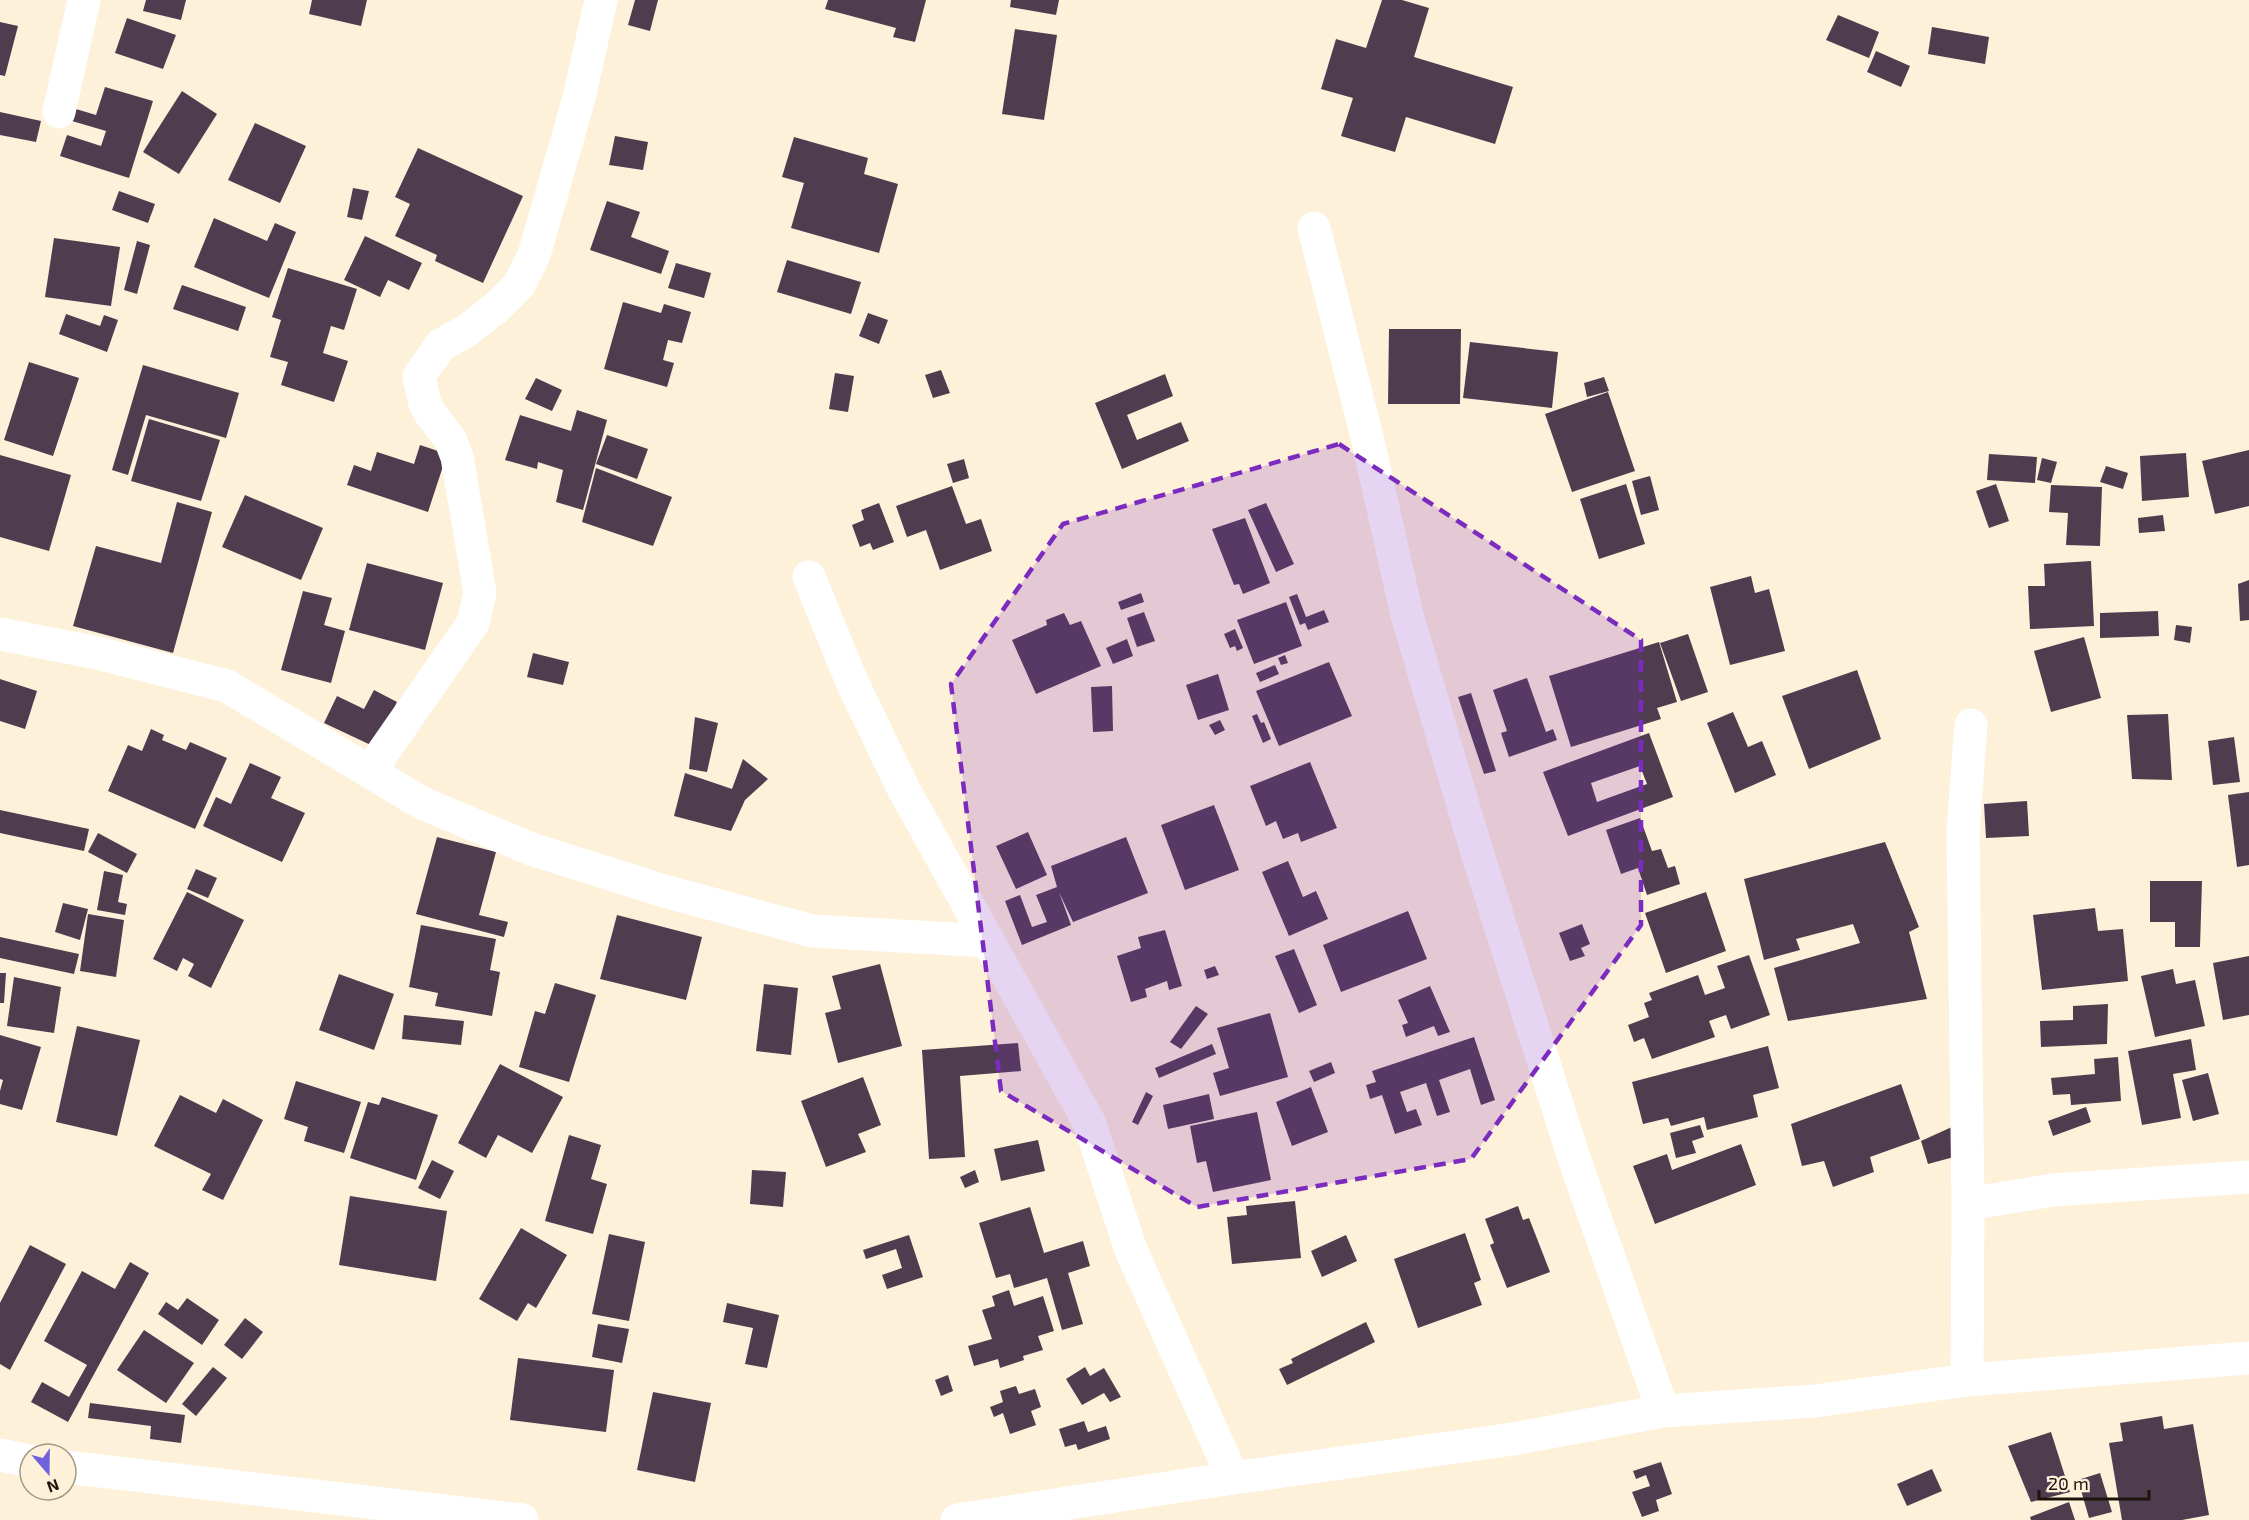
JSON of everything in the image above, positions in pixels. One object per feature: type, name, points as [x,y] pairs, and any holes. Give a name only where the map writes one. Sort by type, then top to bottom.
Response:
[{"type":"street","points":[[59,112],[84,0]]},
{"type":"street","points":[[370,771],[473,623],[480,593],[457,458],[450,439],[425,404],[419,375],[441,345],[466,331],[496,308],[519,285],[534,255],[579,98],[601,0]]},
{"type":"street","points":[[1314,228],[1407,615],[1472,838],[1574,1158],[1663,1411]]},
{"type":"street","points":[[809,577],[852,682],[903,788],[1089,1122],[1131,1250],[1233,1478]]},
{"type":"street","points":[[0,634],[97,653],[227,686],[422,803],[531,849],[664,891],[812,931],[989,941]]},
{"type":"street","points":[[1967,1380],[1968,1204],[1963,830],[1971,725]]},
{"type":"street","points":[[1968,1204],[2053,1190],[2249,1177]]},
{"type":"street","points":[[957,1520],[1121,1508],[1233,1478],[1513,1439],[1663,1411],[1815,1401],[1967,1380],[2249,1358]]},
{"type":"street","points":[[0,1455],[18,1459]]},
{"type":"street","points":[[78,1468],[522,1520]]},
{"type":"highlighted area","points":[[1339,444],[1641,640],[1641,925],[1471,1159],[1197,1207],[1001,1091],[951,684],[1063,524]]},
{"type":"building","points":[[146,0],[186,0],[181,20],[143,11]]},
{"type":"building","points":[[312,0],[367,0],[361,26],[309,14]]},
{"type":"building","points":[[635,0],[658,0],[650,31],[628,25]]},
{"type":"building","points":[[828,0],[926,0],[915,42],[893,37],[896,28],[825,9]]},
{"type":"building","points":[[1011,0],[1059,0],[1056,15],[1010,7]]},
{"type":"building","points":[[1382,0],[1402,0],[1429,8],[1414,57],[1513,87],[1495,144],[1406,117],[1395,152],[1341,136],[1353,98],[1321,89],[1336,39],[1366,48]]},
{"type":"building","points":[[1838,15],[1879,32],[1869,58],[1826,40]]},
{"type":"building","points":[[127,18],[176,35],[163,69],[115,53]]},
{"type":"building","points":[[0,22],[18,26],[5,76],[0,75]]},
{"type":"building","points":[[1932,27],[1989,37],[1985,64],[1928,54]]},
{"type":"building","points":[[1015,29],[1057,35],[1044,120],[1002,114]]},
{"type":"building","points":[[1876,51],[1910,66],[1901,87],[1867,72]]},
{"type":"building","points":[[105,87],[153,101],[129,178],[60,156],[67,135],[101,146],[106,131],[72,121],[76,109],[96,115]]},
{"type":"building","points":[[182,91],[217,114],[179,174],[143,152]]},
{"type":"building","points":[[0,112],[41,121],[36,142],[0,135]]},
{"type":"building","points":[[255,123],[306,146],[280,203],[228,180]]},
{"type":"building","points":[[615,136],[648,142],[643,170],[609,165]]},
{"type":"building","points":[[794,137],[868,158],[864,174],[898,184],[879,253],[791,228],[804,183],[782,177]]},
{"type":"building","points":[[418,148],[523,196],[483,283],[435,261],[437,255],[395,236],[410,204],[395,197]]},
{"type":"building","points":[[353,188],[369,191],[362,220],[347,217]]},
{"type":"building","points":[[119,191],[155,204],[148,223],[112,210]]},
{"type":"building","points":[[607,201],[640,212],[631,237],[669,251],[661,274],[590,250]]},
{"type":"building","points":[[214,218],[267,241],[275,223],[296,232],[269,298],[194,267]]},
{"type":"building","points":[[365,236],[422,263],[409,290],[388,280],[380,297],[344,280]]},
{"type":"building","points":[[54,238],[120,247],[111,306],[45,297]]},
{"type":"building","points":[[137,241],[150,245],[137,294],[124,290]]},
{"type":"building","points":[[787,260],[861,282],[851,314],[777,292]]},
{"type":"building","points":[[676,263],[711,273],[704,298],[668,288]]},
{"type":"building","points":[[288,268],[357,289],[344,330],[331,326],[323,353],[348,361],[334,402],[281,385],[288,362],[270,357],[281,320],[272,317]]},
{"type":"building","points":[[182,285],[246,307],[238,331],[173,309]]},
{"type":"building","points":[[623,302],[661,313],[664,304],[691,312],[682,343],[668,340],[663,360],[674,363],[667,387],[604,369]]},
{"type":"building","points":[[868,313],[888,320],[879,344],[859,336]]},
{"type":"building","points":[[66,314],[100,326],[104,315],[118,320],[107,352],[59,334]]},
{"type":"building","points":[[1389,329],[1461,329],[1460,404],[1388,404]]},
{"type":"building","points":[[1470,342],[1558,352],[1552,408],[1463,398]]},
{"type":"building","points":[[29,362],[79,378],[53,456],[4,440]]},
{"type":"building","points":[[143,365],[239,393],[226,438],[146,415],[128,475],[112,470]]},
{"type":"building","points":[[941,370],[950,393],[933,398],[925,375]]},
{"type":"building","points":[[835,373],[854,376],[848,412],[829,409]]},
{"type":"building","points":[[1165,374],[1173,396],[1127,415],[1137,440],[1181,422],[1189,441],[1122,469],[1095,403]]},
{"type":"building","points":[[1604,377],[1609,391],[1587,397],[1584,383]]},
{"type":"building","points":[[536,378],[562,390],[552,411],[525,399]]},
{"type":"building","points":[[1608,392],[1635,471],[1572,492],[1545,414]]},
{"type":"building","points":[[577,410],[607,420],[583,510],[556,502],[563,470],[538,462],[537,469],[505,460],[520,415],[571,431]]},
{"type":"building","points":[[149,419],[220,440],[201,501],[131,481]]},
{"type":"building","points":[[607,435],[648,449],[637,479],[596,464]]},
{"type":"building","points":[[420,445],[447,454],[428,512],[347,485],[354,465],[371,471],[377,452],[414,464]]},
{"type":"building","points":[[2249,450],[2249,506],[2215,514],[2202,461]]},
{"type":"building","points":[[2186,453],[2189,497],[2142,501],[2140,456]]},
{"type":"building","points":[[1989,454],[2037,457],[2035,483],[1987,480]]},
{"type":"building","points":[[0,455],[71,475],[49,551],[0,537]]},
{"type":"building","points":[[2042,458],[2057,462],[2051,483],[2037,480]]},
{"type":"building","points":[[964,459],[969,478],[953,483],[947,464]]},
{"type":"building","points":[[2106,466],[2128,473],[2123,489],[2100,482]]},
{"type":"building","points":[[596,468],[672,497],[653,546],[582,522]]},
{"type":"building","points":[[1650,476],[1659,510],[1641,515],[1632,481]]},
{"type":"building","points":[[1626,484],[1645,544],[1599,559],[1580,499]]},
{"type":"building","points":[[1996,484],[2009,521],[1989,528],[1976,491]]},
{"type":"building","points":[[2051,485],[2102,487],[2100,546],[2066,545],[2068,513],[2049,512]]},
{"type":"building","points":[[952,486],[966,524],[981,519],[992,551],[940,570],[926,530],[907,537],[896,506]]},
{"type":"building","points":[[245,495],[323,528],[301,580],[222,547]]},
{"type":"building","points":[[177,502],[212,512],[173,653],[73,626],[96,546],[161,563]]},
{"type":"building","points":[[879,503],[894,542],[873,550],[870,543],[860,547],[852,525],[864,520],[861,510]]},
{"type":"building","points":[[1266,503],[1294,564],[1276,572],[1248,510]]},
{"type":"building","points":[[2163,515],[2165,531],[2139,533],[2138,518]]},
{"type":"building","points":[[1245,518],[1270,583],[1243,594],[1239,584],[1234,585],[1212,529]]},
{"type":"building","points":[[2091,561],[2094,626],[2030,629],[2028,586],[2045,586],[2044,564]]},
{"type":"building","points":[[367,563],[443,583],[425,650],[349,630]]},
{"type":"building","points":[[1751,576],[1755,593],[1769,589],[1785,651],[1730,665],[1710,587]]},
{"type":"building","points":[[2249,580],[2249,620],[2240,621],[2238,584]]},
{"type":"building","points":[[303,591],[332,598],[324,625],[345,631],[331,683],[281,670]]},
{"type":"building","points":[[1141,593],[1144,602],[1121,610],[1118,602]]},
{"type":"building","points":[[1297,594],[1306,617],[1324,610],[1329,622],[1308,630],[1305,623],[1300,625],[1289,597]]},
{"type":"building","points":[[1286,602],[1302,646],[1254,664],[1237,620]]},
{"type":"building","points":[[2158,611],[2159,636],[2100,638],[2100,613]]},
{"type":"building","points":[[1144,612],[1155,641],[1137,647],[1127,618]]},
{"type":"building","points":[[1064,613],[1070,625],[1081,621],[1101,666],[1036,694],[1012,640],[1047,625],[1046,620]]},
{"type":"building","points":[[2176,625],[2192,627],[2190,643],[2174,640]]},
{"type":"building","points":[[1235,629],[1243,648],[1237,651],[1235,646],[1230,648],[1224,634]]},
{"type":"building","points":[[1688,634],[1708,692],[1681,701],[1660,643]]},
{"type":"building","points":[[2084,637],[2101,698],[2051,712],[2034,651]]},
{"type":"building","points":[[1127,639],[1133,656],[1113,664],[1106,648]]},
{"type":"building","points":[[1659,642],[1677,702],[1657,708],[1661,719],[1571,747],[1549,676]]},
{"type":"building","points":[[533,653],[569,662],[563,685],[527,677]]},
{"type":"building","points":[[1285,655],[1288,663],[1281,665],[1278,658]]},
{"type":"building","points":[[1329,662],[1352,716],[1279,746],[1256,691]]},
{"type":"building","points":[[1275,665],[1279,674],[1260,682],[1256,673]]},
{"type":"building","points":[[1857,670],[1881,739],[1809,769],[1782,696]]},
{"type":"building","points":[[1218,674],[1229,710],[1198,720],[1186,685]]},
{"type":"building","points":[[1527,678],[1546,732],[1553,729],[1557,740],[1509,757],[1501,733],[1507,731],[1493,690]]},
{"type":"building","points":[[0,679],[37,691],[25,729],[0,721]]},
{"type":"building","points":[[1112,686],[1113,731],[1093,732],[1091,687]]},
{"type":"building","points":[[374,690],[397,702],[375,747],[324,723],[337,696],[364,709]]},
{"type":"building","points":[[1471,693],[1496,771],[1484,774],[1458,697]]},
{"type":"building","points":[[1733,712],[1748,747],[1762,741],[1776,775],[1735,793],[1707,723]]},
{"type":"building","points":[[1257,714],[1261,723],[1264,722],[1271,739],[1263,743],[1252,716]]},
{"type":"building","points":[[2168,714],[2172,780],[2132,779],[2127,715]]},
{"type":"building","points":[[695,717],[718,723],[707,772],[689,769]]},
{"type":"building","points":[[1220,720],[1225,730],[1215,735],[1209,725]]},
{"type":"building","points":[[151,729],[164,735],[162,740],[186,750],[190,742],[227,758],[195,829],[108,791],[128,745],[142,751]]},
{"type":"building","points":[[1649,733],[1673,797],[1568,836],[1543,772]],"holes":[[[1640,766],[1647,784],[1597,802],[1591,783]]]},
{"type":"building","points":[[2234,737],[2240,782],[2213,785],[2208,741]]},
{"type":"building","points":[[743,759],[768,779],[745,800],[731,831],[674,816],[685,773],[732,789]]},
{"type":"building","points":[[1310,762],[1337,828],[1301,842],[1298,833],[1283,839],[1276,821],[1266,826],[1250,786]]},
{"type":"building","points":[[250,763],[281,777],[271,798],[305,813],[282,862],[203,826],[216,797],[231,804]]},
{"type":"building","points":[[2249,792],[2249,865],[2237,867],[2228,795]]},
{"type":"building","points":[[2027,801],[2029,836],[1986,838],[1984,804]]},
{"type":"building","points":[[1214,805],[1239,870],[1185,890],[1161,825]]},
{"type":"building","points":[[0,810],[89,829],[84,851],[0,833]]},
{"type":"building","points":[[1640,818],[1652,851],[1661,849],[1668,868],[1675,866],[1680,884],[1647,895],[1638,868],[1621,874],[1606,830]]},
{"type":"building","points":[[1028,832],[1047,875],[1016,889],[996,846]]},
{"type":"building","points":[[98,833],[137,854],[127,873],[88,852]]},
{"type":"building","points":[[437,837],[496,852],[479,915],[508,922],[504,937],[416,914]]},
{"type":"building","points":[[1126,837],[1148,893],[1073,922],[1059,892],[1071,925],[1022,945],[1005,901],[1020,895],[1032,927],[1047,922],[1036,895],[1057,887],[1051,866]]},
{"type":"building","points":[[1885,842],[1919,927],[1909,932],[1927,999],[1788,1021],[1774,968],[1860,943],[1853,924],[1796,939],[1800,950],[1764,960],[1744,879]]},
{"type":"building","points":[[1288,861],[1303,897],[1316,891],[1328,919],[1289,936],[1262,872]]},
{"type":"building","points":[[196,869],[217,878],[208,898],[187,889]]},
{"type":"building","points":[[104,871],[123,875],[118,902],[127,904],[125,915],[97,910]]},
{"type":"building","points":[[2150,881],[2202,881],[2200,947],[2175,947],[2175,922],[2150,922]]},
{"type":"building","points":[[187,892],[244,920],[211,988],[188,976],[194,964],[183,958],[177,971],[153,959]]},
{"type":"building","points":[[1706,892],[1726,951],[1666,973],[1645,913]]},
{"type":"building","points":[[63,903],[88,909],[80,940],[55,932]]},
{"type":"building","points":[[2095,908],[2098,931],[2123,929],[2128,981],[2042,990],[2033,915]]},
{"type":"building","points":[[1408,911],[1427,959],[1341,992],[1323,945]]},
{"type":"building","points":[[88,914],[124,920],[116,977],[80,971]]},
{"type":"building","points":[[617,915],[702,937],[686,1000],[600,979]]},
{"type":"building","points":[[1582,924],[1590,944],[1581,948],[1585,956],[1570,961],[1559,933]]},
{"type":"building","points":[[421,925],[496,939],[490,970],[500,972],[492,1016],[435,1006],[438,993],[409,987]]},
{"type":"building","points":[[1165,930],[1182,986],[1169,990],[1167,981],[1145,989],[1147,997],[1131,1002],[1117,956],[1141,948],[1138,937]]},
{"type":"building","points":[[0,937],[79,954],[74,974],[0,958]]},
{"type":"building","points":[[1294,949],[1317,1005],[1299,1013],[1275,956]]},
{"type":"building","points":[[1749,955],[1770,1015],[1731,1029],[1726,1015],[1709,1021],[1715,1037],[1652,1059],[1644,1038],[1634,1042],[1628,1025],[1649,1017],[1644,1003],[1652,1000],[1649,993],[1698,975],[1705,995],[1725,988],[1717,966]]},
{"type":"building","points":[[2249,956],[2249,1015],[2223,1020],[2213,963]]},
{"type":"building","points":[[880,964],[902,1046],[838,1063],[825,1013],[841,1009],[832,976]]},
{"type":"building","points":[[1215,966],[1219,975],[1207,979],[1204,970]]},
{"type":"building","points":[[2173,969],[2176,984],[2195,980],[2205,1026],[2155,1037],[2141,976]]},
{"type":"building","points":[[0,973],[6,973],[4,1003],[0,1003]]},
{"type":"building","points":[[339,974],[394,994],[374,1050],[319,1030]]},
{"type":"building","points":[[14,977],[61,987],[54,1033],[7,1026]]},
{"type":"building","points":[[555,983],[596,995],[569,1082],[519,1067],[535,1011],[545,1014]]},
{"type":"building","points":[[764,984],[798,988],[791,1055],[756,1051]]},
{"type":"building","points":[[1430,986],[1450,1032],[1438,1036],[1434,1026],[1406,1037],[1402,1025],[1408,1023],[1398,1000]]},
{"type":"building","points":[[2108,1004],[2107,1044],[2041,1047],[2040,1021],[2073,1020],[2073,1006]]},
{"type":"building","points":[[1196,1006],[1208,1014],[1181,1049],[1170,1042]]},
{"type":"building","points":[[1270,1013],[1288,1077],[1220,1096],[1213,1073],[1229,1068],[1217,1028]]},
{"type":"building","points":[[404,1015],[464,1021],[461,1045],[402,1039]]},
{"type":"building","points":[[77,1026],[140,1040],[117,1136],[56,1122]]},
{"type":"building","points":[[0,1035],[41,1047],[22,1110],[0,1104],[3,1080],[0,1079]]},
{"type":"building","points":[[1474,1037],[1495,1100],[1481,1105],[1470,1069],[1439,1080],[1450,1112],[1437,1116],[1426,1083],[1400,1092],[1407,1112],[1416,1109],[1422,1125],[1395,1134],[1382,1095],[1370,1099],[1366,1085],[1376,1082],[1372,1071]]},
{"type":"building","points":[[2191,1039],[2196,1070],[2173,1074],[2181,1118],[2142,1125],[2128,1051]]},
{"type":"building","points":[[1018,1043],[1021,1071],[960,1076],[965,1157],[929,1159],[922,1050]]},
{"type":"building","points":[[1212,1044],[1216,1054],[1159,1078],[1155,1068]]},
{"type":"building","points":[[1768,1046],[1779,1088],[1753,1095],[1758,1117],[1707,1130],[1704,1117],[1671,1126],[1668,1118],[1643,1124],[1632,1082]]},
{"type":"building","points":[[2118,1057],[2121,1101],[2071,1105],[2070,1094],[2053,1095],[2051,1078],[2095,1074],[2094,1059]]},
{"type":"building","points":[[1331,1062],[1335,1073],[1314,1082],[1309,1071]]},
{"type":"building","points":[[500,1064],[563,1097],[532,1153],[498,1135],[486,1158],[458,1143]]},
{"type":"building","points":[[2208,1073],[2219,1114],[2193,1121],[2182,1080]]},
{"type":"building","points":[[863,1077],[881,1125],[858,1134],[866,1152],[826,1167],[801,1101]]},
{"type":"building","points":[[296,1081],[361,1102],[344,1153],[304,1141],[308,1127],[284,1119]]},
{"type":"building","points":[[1901,1084],[1920,1139],[1870,1157],[1874,1172],[1833,1187],[1824,1161],[1802,1166],[1791,1124]]},
{"type":"building","points":[[1311,1087],[1328,1132],[1292,1146],[1276,1102]]},
{"type":"building","points":[[1146,1092],[1153,1096],[1138,1125],[1132,1122]]},
{"type":"building","points":[[1209,1094],[1214,1119],[1168,1129],[1163,1105]]},
{"type":"building","points":[[180,1095],[216,1113],[223,1099],[263,1120],[223,1200],[202,1190],[211,1174],[154,1146]]},
{"type":"building","points":[[382,1097],[438,1115],[416,1180],[350,1158],[368,1102],[379,1105]]},
{"type":"building","points":[[2086,1107],[2091,1122],[2053,1136],[2048,1121]]},
{"type":"building","points":[[1257,1112],[1271,1180],[1213,1192],[1206,1161],[1197,1163],[1190,1126]]},
{"type":"building","points":[[1700,1125],[1704,1137],[1692,1141],[1696,1153],[1676,1158],[1670,1133]]},
{"type":"building","points":[[1954,1126],[1965,1154],[1928,1164],[1921,1141]]},
{"type":"building","points":[[569,1135],[601,1145],[591,1179],[607,1184],[593,1234],[545,1221]]},
{"type":"building","points":[[1038,1140],[1045,1171],[1001,1181],[994,1149]]},
{"type":"building","points":[[1741,1144],[1756,1185],[1655,1224],[1633,1166],[1667,1154],[1672,1170]]},
{"type":"building","points":[[432,1160],[454,1171],[440,1199],[418,1188]]},
{"type":"building","points":[[752,1170],[786,1172],[783,1207],[750,1204]]},
{"type":"building","points":[[975,1170],[979,1182],[965,1188],[960,1177]]},
{"type":"building","points":[[350,1196],[447,1211],[436,1281],[339,1265]]},
{"type":"building","points":[[1295,1201],[1301,1258],[1232,1264],[1227,1217],[1247,1215],[1246,1206]]},
{"type":"building","points":[[1518,1206],[1523,1220],[1529,1218],[1550,1272],[1507,1288],[1490,1245],[1494,1243],[1485,1219]]},
{"type":"building","points":[[1030,1207],[1044,1253],[1083,1241],[1090,1266],[1068,1273],[1083,1324],[1062,1330],[1047,1278],[1014,1288],[1010,1274],[996,1278],[979,1223]]},
{"type":"building","points":[[521,1228],[567,1255],[536,1308],[528,1303],[517,1321],[479,1299]]},
{"type":"building","points":[[1465,1233],[1481,1280],[1474,1283],[1482,1305],[1418,1328],[1394,1259]]},
{"type":"building","points":[[609,1234],[645,1242],[629,1321],[592,1314]]},
{"type":"building","points":[[909,1235],[923,1277],[887,1289],[882,1275],[902,1268],[896,1249],[866,1259],[863,1250]]},
{"type":"building","points":[[1346,1235],[1357,1261],[1322,1277],[1311,1251]]},
{"type":"building","points":[[30,1245],[66,1264],[10,1370],[0,1364],[0,1303]]},
{"type":"building","points":[[130,1262],[149,1273],[68,1422],[31,1402],[42,1382],[69,1397],[87,1365],[44,1341],[82,1271],[115,1289]]},
{"type":"building","points":[[1009,1290],[1014,1306],[1043,1296],[1054,1331],[1038,1336],[1043,1350],[1023,1356],[1024,1360],[1000,1368],[998,1359],[974,1366],[968,1346],[992,1339],[982,1310],[995,1306],[992,1296]]},
{"type":"building","points":[[187,1298],[219,1320],[202,1345],[158,1314],[166,1302],[178,1310]]},
{"type":"building","points":[[727,1303],[779,1315],[767,1368],[745,1364],[753,1328],[723,1322]]},
{"type":"building","points":[[245,1318],[263,1332],[242,1359],[224,1345]]},
{"type":"building","points":[[1366,1322],[1375,1342],[1287,1385],[1279,1369],[1293,1363],[1291,1359]]},
{"type":"building","points":[[598,1324],[629,1329],[622,1363],[592,1357]]},
{"type":"building","points":[[144,1330],[194,1363],[166,1403],[117,1370]]},
{"type":"building","points":[[518,1358],[614,1370],[606,1432],[510,1420]]},
{"type":"building","points":[[213,1367],[227,1378],[196,1416],[182,1404]]},
{"type":"building","points":[[1085,1367],[1090,1376],[1104,1368],[1121,1397],[1110,1402],[1104,1393],[1082,1405],[1066,1379]]},
{"type":"building","points":[[948,1375],[953,1391],[941,1396],[935,1380]]},
{"type":"building","points":[[1016,1386],[1019,1394],[1035,1389],[1041,1407],[1031,1411],[1036,1425],[1010,1434],[1003,1413],[994,1417],[990,1407],[1003,1402],[1000,1391]]},
{"type":"building","points":[[653,1392],[711,1403],[695,1482],[637,1470]]},
{"type":"building","points":[[90,1403],[185,1415],[181,1443],[150,1439],[151,1426],[88,1418]]},
{"type":"building","points":[[2162,1416],[2164,1429],[2193,1424],[2209,1515],[2182,1520],[2122,1520],[2109,1443],[2123,1441],[2120,1423]]},
{"type":"building","points":[[1084,1421],[1088,1432],[1106,1426],[1110,1439],[1078,1450],[1076,1444],[1065,1447],[1059,1429]]},
{"type":"building","points":[[2051,1432],[2070,1492],[2031,1502],[2008,1446]]},
{"type":"building","points":[[1661,1462],[1672,1494],[1656,1500],[1659,1511],[1642,1517],[1632,1492],[1650,1486],[1646,1475],[1636,1479],[1633,1471]]},
{"type":"building","points":[[1932,1469],[1942,1491],[1907,1506],[1897,1484]]},
{"type":"building","points":[[2100,1473],[2112,1512],[2089,1518],[2078,1480]]},
{"type":"building","points":[[2069,1502],[2075,1520],[2031,1520],[2030,1517]]}]
